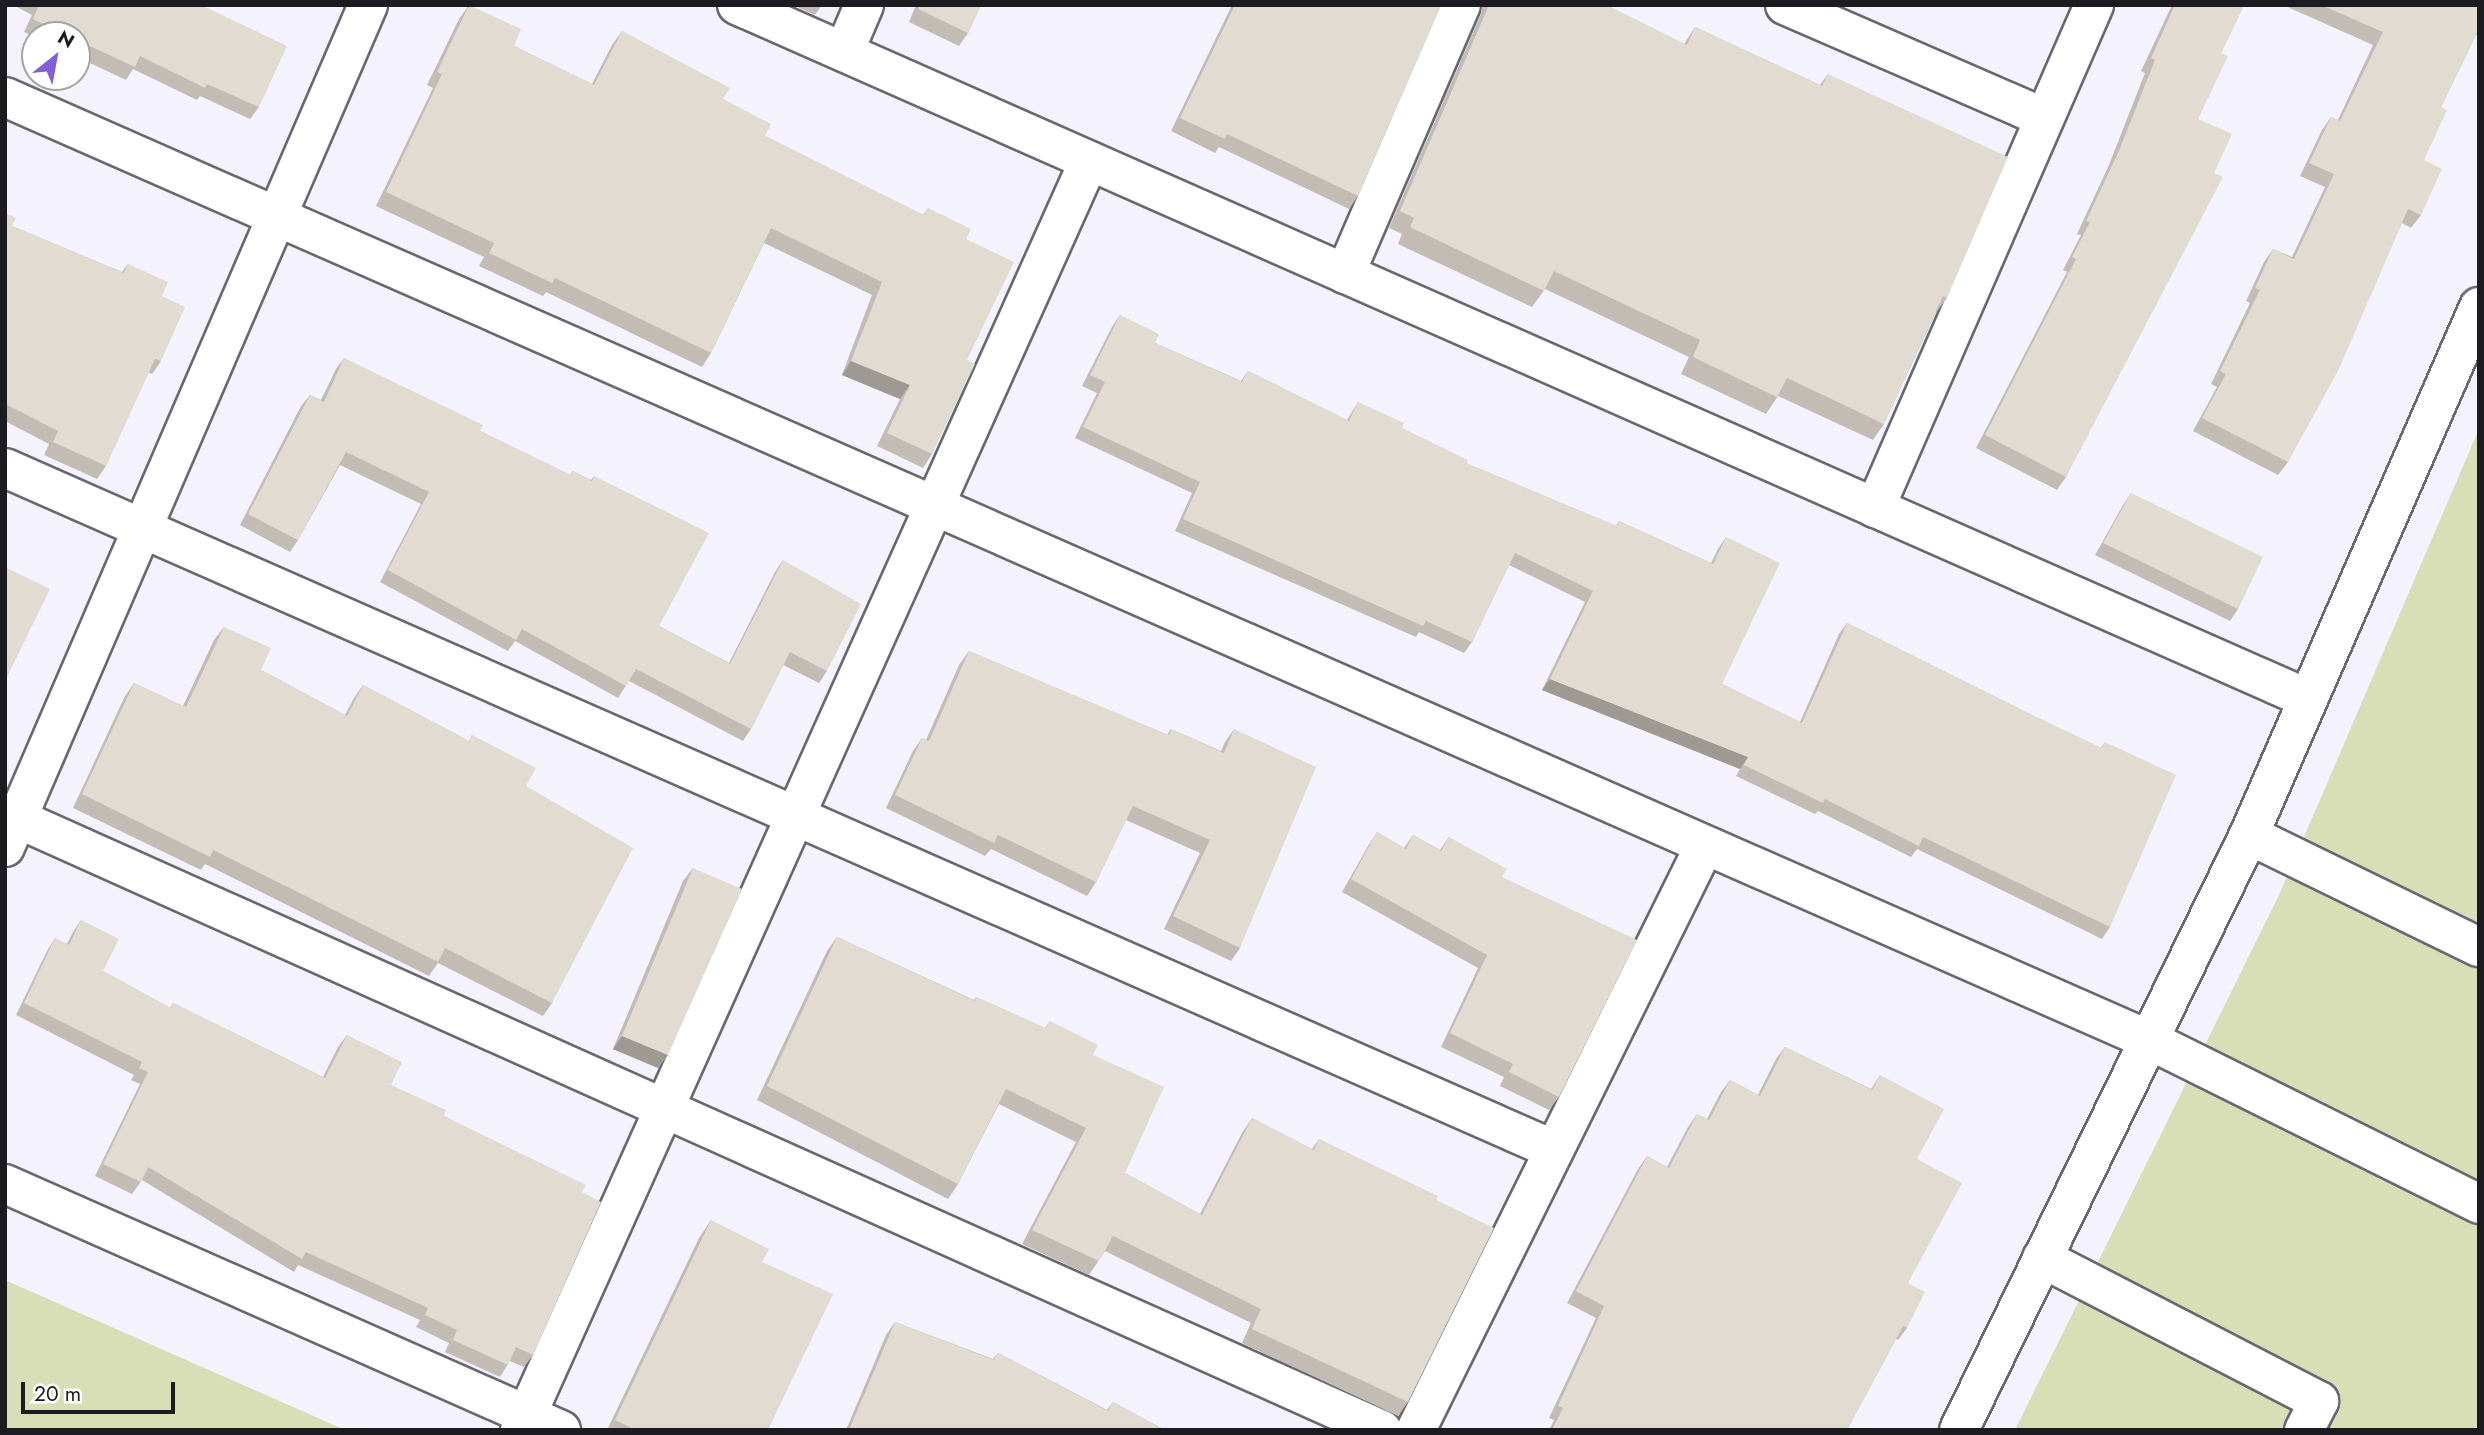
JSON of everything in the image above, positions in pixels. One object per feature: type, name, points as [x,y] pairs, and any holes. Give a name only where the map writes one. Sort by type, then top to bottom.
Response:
[{"type":"street","points":[[368,5],[143,528],[9,826],[664,1108],[1382,1430]]},
{"type":"street","points":[[737,5],[2308,699]]},
{"type":"street","points":[[844,52],[864,5]]},
{"type":"street","points":[[1345,274],[1461,5]]},
{"type":"street","points":[[1785,5],[2045,118]]},
{"type":"street","points":[[1875,508],[2094,5]]},
{"type":"street","points":[[5,97],[2149,1040],[2479,1204]]},
{"type":"street","points":[[523,1422],[1089,161]]},
{"type":"street","points":[[1959,1430],[2249,835],[2479,307]]},
{"type":"street","points":[[5,468],[1555,1150]]},
{"type":"street","points":[[2249,835],[2479,947]]},
{"type":"street","points":[[1416,1430],[1705,845]]},
{"type":"street","points":[[5,1184],[523,1422],[561,1430]]},
{"type":"street","points":[[2042,1258],[2319,1401],[2304,1430]]},
{"type":"green space","points":[[2479,429],[2479,1430],[2015,1430],[2280,893]]},
{"type":"green space","points":[[5,1280],[345,1430],[5,1430]]},
{"type":"building","points":[[39,5],[201,5],[287,46],[259,107],[207,84],[205,88],[140,56],[135,67],[91,47],[91,21],[33,19]]},
{"type":"building","points":[[469,5],[521,29],[514,46],[594,85],[622,31],[730,88],[723,99],[771,124],[765,136],[924,215],[928,208],[971,229],[966,239],[1014,262],[967,360],[975,364],[932,454],[887,433],[910,385],[851,361],[882,282],[771,228],[711,353],[555,278],[552,283],[489,253],[494,243],[386,192],[442,74],[437,72]]},
{"type":"building","points":[[920,5],[981,5],[968,33],[918,9]]},
{"type":"building","points":[[1235,5],[1441,5],[1358,196],[1227,134],[1225,139],[1180,118]]},
{"type":"building","points":[[1489,5],[1606,5],[1687,45],[1695,27],[1822,86],[1828,74],[2008,157],[1947,298],[1943,296],[1884,424],[1787,378],[1777,397],[1693,357],[1700,340],[1554,271],[1544,291],[1410,227],[1414,218],[1400,211]]},
{"type":"building","points":[[2175,5],[2244,5],[2221,53],[2228,56],[2198,119],[2232,134],[2214,173],[2223,177],[2066,477],[1985,435],[2076,259],[2072,257],[2090,222],[2086,221],[2118,153],[2155,60],[2151,58]]},
{"type":"building","points":[[2321,5],[2479,5],[2479,29],[2441,107],[2447,110],[2424,160],[2442,169],[2421,215],[2408,209],[2339,369],[2288,462],[2202,418],[2226,374],[2220,371],[2260,290],[2255,288],[2273,249],[2294,259],[2334,174],[2309,163],[2331,117],[2340,121],[2383,32]]},
{"type":"building","points":[[5,213],[16,218],[12,226],[124,273],[128,264],[168,282],[162,296],[185,307],[161,361],[155,359],[106,466],[53,442],[58,431],[5,404]]},
{"type":"building","points":[[1120,315],[1159,334],[1155,343],[1242,382],[1248,371],[1349,421],[1358,402],[1404,423],[1402,428],[1468,460],[1466,463],[1617,526],[1619,521],[1713,564],[1726,537],[1780,563],[1722,684],[1802,723],[1847,623],[2102,748],[2105,742],[2176,775],[2110,927],[1923,837],[1919,846],[1825,799],[1823,803],[1744,765],[1748,757],[1550,679],[1593,591],[1515,553],[1472,642],[1426,621],[1423,626],[1183,519],[1200,482],[1083,427],[1105,382],[1090,375]]},
{"type":"building","points":[[344,358],[483,425],[480,431],[571,475],[573,471],[592,481],[594,476],[709,533],[659,626],[730,664],[783,560],[861,604],[827,671],[790,652],[751,729],[636,669],[626,686],[522,629],[516,640],[388,570],[429,492],[346,452],[298,540],[248,514],[310,395],[324,402]]},
{"type":"building","points":[[2131,493],[2263,557],[2238,609],[2103,543]]},
{"type":"building","points":[[5,567],[50,589],[5,681]]},
{"type":"building","points":[[224,627],[271,648],[261,670],[347,716],[363,685],[469,741],[472,735],[536,768],[526,786],[633,848],[552,1003],[445,948],[438,962],[213,850],[210,857],[82,794],[134,683],[186,707]]},
{"type":"building","points":[[969,651],[1169,735],[1171,729],[1224,753],[1234,729],[1316,767],[1240,948],[1173,916],[1210,840],[1133,806],[1096,882],[998,835],[994,843],[895,795],[922,738],[929,741]]},
{"type":"building","points":[[1377,832],[1406,849],[1413,835],[1441,851],[1449,837],[1507,869],[1502,877],[1637,940],[1559,1097],[1509,1072],[1513,1064],[1450,1033],[1487,955],[1351,879]]},
{"type":"building","points":[[693,868],[742,889],[668,1055],[622,1036]]},
{"type":"building","points":[[81,920],[119,939],[103,971],[171,1008],[173,1003],[325,1078],[347,1035],[402,1062],[391,1085],[446,1110],[444,1116],[586,1185],[582,1192],[601,1202],[533,1355],[516,1347],[508,1365],[453,1340],[457,1330],[425,1315],[428,1308],[306,1252],[302,1259],[148,1167],[141,1182],[103,1164],[148,1072],[139,1068],[142,1062],[24,1003],[55,938],[69,945]]},
{"type":"building","points":[[837,937],[975,1001],[976,997],[1046,1028],[1050,1021],[1098,1045],[1093,1055],[1164,1087],[1125,1173],[1202,1215],[1252,1118],[1314,1150],[1319,1139],[1438,1196],[1436,1200],[1494,1228],[1408,1402],[1252,1329],[1261,1309],[1113,1236],[1099,1261],[1032,1230],[1086,1128],[1006,1089],[958,1184],[767,1086]]},
{"type":"building","points":[[1785,1047],[1872,1090],[1880,1075],[1944,1109],[1917,1159],[1962,1183],[1908,1283],[1925,1292],[1907,1328],[1903,1326],[1847,1430],[1552,1430],[1563,1408],[1558,1406],[1604,1306],[1576,1291],[1647,1156],[1669,1168],[1697,1114],[1709,1120],[1730,1080],[1760,1096]]},
{"type":"building","points":[[711,1220],[769,1249],[762,1262],[833,1294],[768,1430],[636,1430],[615,1420]]},
{"type":"building","points":[[895,1322],[994,1360],[998,1353],[1108,1411],[1113,1402],[1165,1430],[849,1430]]}]
